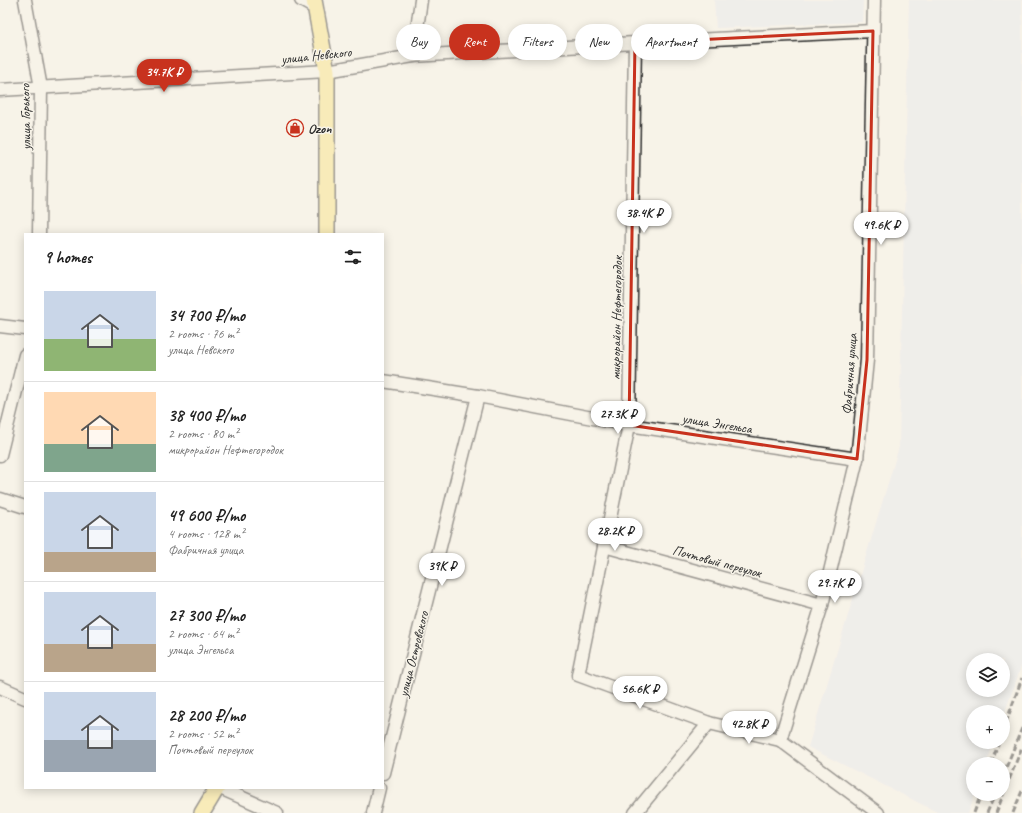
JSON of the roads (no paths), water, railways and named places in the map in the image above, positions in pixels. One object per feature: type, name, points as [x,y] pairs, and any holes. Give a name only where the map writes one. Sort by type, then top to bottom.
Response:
[{"type":"main road","points":[[314,4],[327,71],[327,233]]},
{"type":"main road","points":[[202,813],[218,789]]},
{"type":"street","name":"улица Горького","points":[[25,0],[41,88],[39,233]]},
{"type":"street","points":[[301,0],[314,4]]},
{"type":"street","points":[[418,24],[421,0]]},
{"type":"street","name":"Фабричная улица","points":[[780,740],[822,605],[857,459],[868,360],[874,0]]},
{"type":"street","points":[[710,39],[873,31]]},
{"type":"street","name":"улица Невского","points":[[441,54],[631,43]]},
{"type":"street","name":"улица Невского","points":[[0,90],[327,71],[396,59]]},
{"type":"street","name":"микрорайон Нефтегородок","points":[[635,60],[629,425],[578,675],[709,723]]},
{"type":"street","points":[[0,326],[24,329]]},
{"type":"street","points":[[0,455],[24,359]]},
{"type":"street","name":"улица Энгельса","points":[[384,381],[478,396],[629,425],[857,459]]},
{"type":"street","name":"улица Островского","points":[[384,769],[478,396]]},
{"type":"street","points":[[0,500],[24,507]]},
{"type":"street","name":"Почтовый переулок","points":[[604,546],[822,605]]},
{"type":"street","points":[[0,687],[24,698]]},
{"type":"street","points":[[635,813],[709,723],[780,740],[878,813]]},
{"type":"street","points":[[221,789],[277,813]]},
{"type":"street","points":[[373,813],[379,789]]},
{"type":"railway","points":[[1010,711],[1022,678]]},
{"type":"railway","points":[[1010,758],[1022,728]]},
{"type":"railway","points":[[996,813],[1022,747]]},
{"type":"railway","points":[[994,757],[996,749]]},
{"type":"railway","points":[[1013,813],[1022,791]]},
{"type":"railway","points":[[974,813],[978,801]]},
{"type":"railway","points":[[987,813],[992,801]]},
{"type":"place","name":"Ozon","points":[[295,128]]}]
